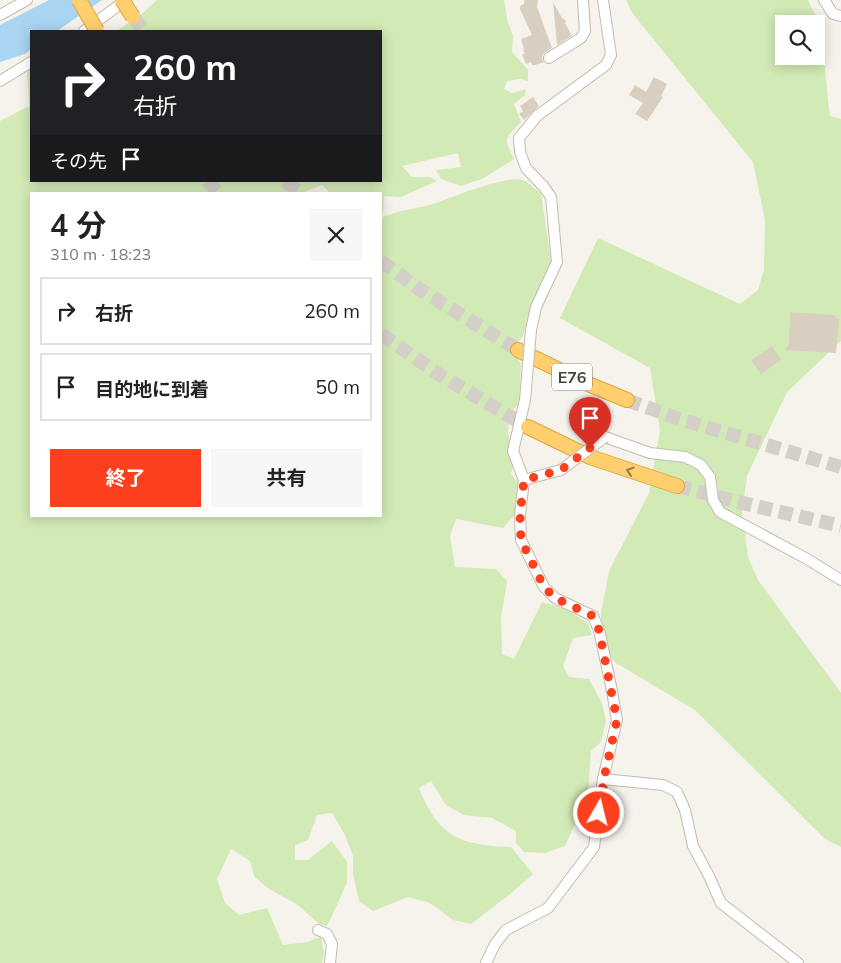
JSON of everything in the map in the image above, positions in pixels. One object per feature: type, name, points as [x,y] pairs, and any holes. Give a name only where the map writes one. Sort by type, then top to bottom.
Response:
[{"type":"highway","points":[[79,0],[96,30]]},
{"type":"highway","points":[[124,0],[133,16]]},
{"type":"highway","name":"E76","points":[[518,350],[564,373],[627,400]]},
{"type":"highway","points":[[528,427],[590,457],[677,486]]},
{"type":"street","points":[[0,15],[19,2],[27,0]]},
{"type":"street","points":[[85,30],[124,0]]},
{"type":"street","points":[[549,58],[581,38],[585,31],[583,0]]},
{"type":"street","points":[[486,963],[495,944],[506,930],[548,908],[594,847],[604,778],[617,720],[599,630],[593,616],[555,598],[544,587],[521,540],[520,515],[524,480],[513,451],[524,400],[531,330],[536,307],[557,262],[551,197],[526,168],[520,152],[519,138],[537,116],[606,65],[611,55],[603,0]]},
{"type":"street","points":[[824,0],[833,14],[841,16]]},
{"type":"street","points":[[0,81],[30,63]]},
{"type":"street","points":[[524,480],[561,470],[605,437],[650,453],[685,457],[702,465],[710,477],[713,500],[720,512],[807,558],[841,580]]},
{"type":"street","points":[[604,778],[663,785],[677,792],[685,810],[692,846],[709,876],[721,903],[798,963]]},
{"type":"street","points":[[318,930],[327,934],[332,944],[330,963]]},
{"type":"green space","points":[[157,0],[504,0],[507,19],[513,36],[512,52],[528,70],[528,81],[520,79],[507,81],[504,89],[512,93],[526,89],[525,95],[514,104],[521,122],[507,139],[508,147],[514,159],[482,179],[461,186],[441,179],[436,170],[461,167],[458,153],[402,166],[412,177],[430,177],[437,181],[401,197],[384,196],[382,212],[382,192],[329,192],[322,185],[304,192],[30,192],[30,517],[382,517],[382,218],[400,211],[433,204],[491,184],[514,179],[522,180],[541,193],[551,261],[531,305],[523,336],[516,345],[514,355],[521,363],[519,404],[509,413],[508,433],[514,462],[511,474],[520,485],[514,516],[503,528],[456,519],[450,536],[455,567],[496,569],[507,581],[501,618],[502,654],[514,659],[542,602],[565,609],[588,623],[592,635],[573,638],[563,666],[569,677],[589,679],[602,703],[606,721],[601,742],[591,751],[588,795],[565,846],[545,853],[524,852],[516,843],[516,831],[492,818],[464,815],[446,805],[431,781],[419,788],[434,818],[443,828],[453,835],[478,844],[511,847],[533,874],[471,924],[453,920],[430,903],[408,897],[373,911],[359,901],[353,874],[353,856],[345,835],[332,813],[317,815],[308,840],[295,845],[295,860],[308,860],[332,841],[347,862],[347,883],[327,926],[319,924],[298,905],[266,887],[254,876],[250,861],[231,849],[217,879],[225,903],[239,915],[267,908],[283,945],[307,942],[321,937],[324,953],[322,963],[0,963],[0,121],[29,106],[27,70],[30,68],[30,182],[382,182],[382,30],[118,30]]},
{"type":"green space","points":[[626,0],[808,0],[816,15],[775,15],[775,65],[824,65],[830,116],[841,119],[841,341],[787,392],[747,476],[742,512],[748,557],[758,580],[841,693],[841,847],[825,839],[695,710],[616,663],[601,646],[601,613],[609,571],[649,493],[660,430],[650,368],[560,318],[598,238],[740,304],[758,290],[764,270],[765,220],[753,162],[633,14]]},
{"type":"water","points":[[49,0],[102,0],[58,30],[30,30],[30,50],[25,54],[0,62],[0,25]]},
{"type":"building","points":[[524,0],[538,0],[537,7],[552,48],[543,54],[544,62],[535,65],[532,65],[531,62],[526,64],[522,54],[525,54],[521,39],[532,35],[520,9],[520,6],[524,4]]},
{"type":"building","points":[[553,2],[562,18],[566,21],[565,23],[572,36],[557,45]]},
{"type":"building","points":[[654,77],[667,84],[661,96],[663,97],[647,121],[635,114],[643,103],[629,95],[635,85],[646,92]]},
{"type":"building","points":[[533,97],[539,106],[524,120],[519,114],[523,111],[520,106]]},
{"type":"building","points":[[790,312],[835,315],[836,319],[839,319],[836,353],[784,350],[789,345]]},
{"type":"building","points":[[772,346],[781,360],[761,374],[751,360]]},
{"type":"tunnel","points":[[133,17],[144,30]]},
{"type":"tunnel","points":[[208,182],[217,192]]},
{"type":"tunnel","points":[[287,182],[298,192]]},
{"type":"tunnel","points":[[382,262],[419,289],[518,350]]},
{"type":"tunnel","points":[[382,335],[440,375],[528,427]]},
{"type":"tunnel","points":[[627,400],[679,419],[841,467]]},
{"type":"tunnel","points":[[677,486],[841,526]]},
{"type":"route","points":[[590,448],[561,470],[524,480],[520,515],[521,540],[544,587],[555,598],[593,616],[599,630],[617,720],[604,778],[599,813]]}]
